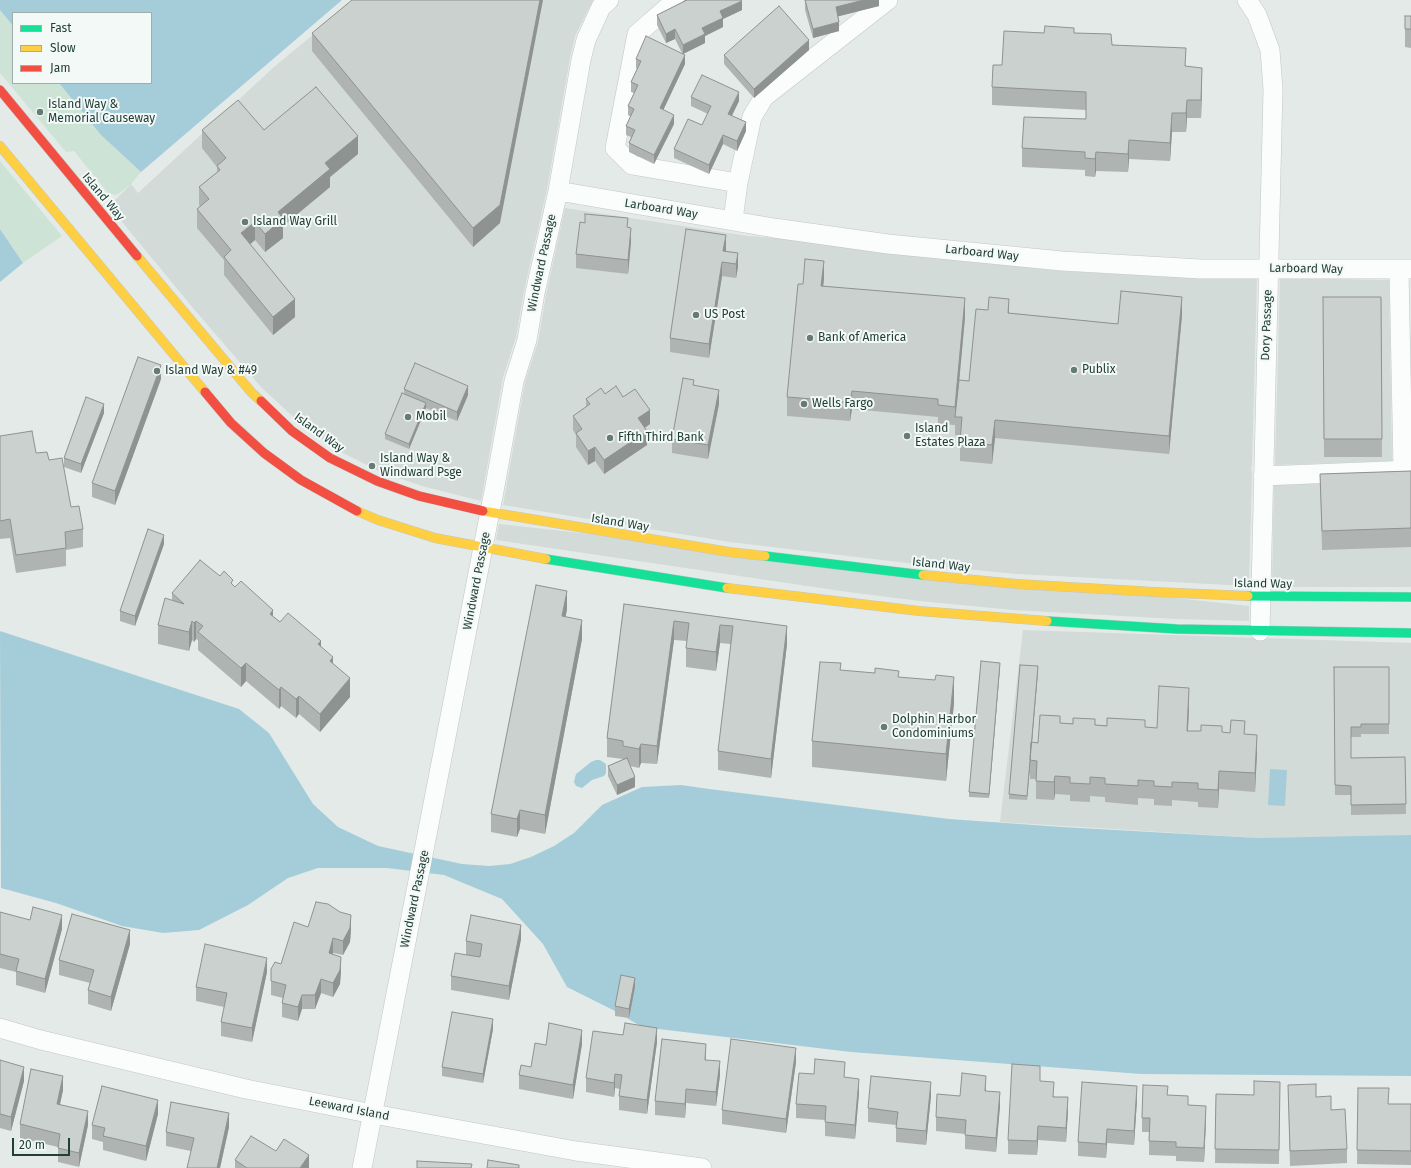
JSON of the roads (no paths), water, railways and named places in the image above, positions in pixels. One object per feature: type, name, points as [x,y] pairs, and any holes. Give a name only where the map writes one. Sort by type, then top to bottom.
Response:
[{"type":"street","name":"Windward Passage","points":[[362,1168],[490,513],[514,381],[527,340],[535,294],[558,191],[581,60],[586,40],[601,7],[609,0]]},
{"type":"street","points":[[676,0],[637,34],[615,148],[632,165],[738,183]]},
{"type":"street","points":[[733,220],[738,183],[752,117],[764,97],[888,0]]},
{"type":"street","name":"Dory Passage","points":[[1247,0],[1257,15],[1270,50],[1273,89],[1260,631]]},
{"type":"street","name":"Island Way","points":[[0,90],[185,314],[248,387],[292,430],[334,460],[377,481],[419,496],[490,513],[729,552],[923,575],[1032,585],[1155,592],[1260,596],[1411,597]]},
{"type":"street","points":[[0,146],[231,423],[264,453],[308,484],[348,507],[378,520],[435,538],[483,548],[722,587],[919,611],[1012,620],[1177,629],[1411,633]]},
{"type":"street","name":"Larboard Way","points":[[558,191],[774,228],[888,244],[1062,261],[1200,269],[1405,269]]},
{"type":"street","points":[[1263,476],[1407,470],[1405,269]]},
{"type":"street","name":"Leeward Island","points":[[0,1028],[48,1042],[246,1089],[372,1114],[576,1151],[702,1168]]},
{"type":"water","points":[[0,0],[342,0],[141,172],[101,135],[60,84],[152,84],[152,12],[12,12],[12,25],[0,10]]},
{"type":"water","points":[[0,229],[23,263],[0,282]]},
{"type":"water","points":[[0,631],[239,709],[269,733],[313,804],[338,827],[378,846],[462,864],[489,866],[510,864],[531,857],[554,846],[574,833],[602,805],[642,787],[681,785],[949,819],[1062,827],[1258,838],[1411,835],[1411,1076],[1141,1074],[851,1052],[642,1027],[615,1011],[567,987],[543,944],[502,899],[444,875],[387,868],[318,868],[288,878],[248,905],[199,930],[163,933],[122,926],[56,903],[1,888]]},
{"type":"water","points":[[600,760],[606,764],[606,773],[604,776],[592,780],[582,788],[576,786],[574,782],[576,774],[591,762]]},
{"type":"water","points":[[1270,769],[1287,770],[1285,806],[1268,805]]},
{"type":"place","name":"Island Way & Memorial Causeway","points":[[40,112]]},
{"type":"place","name":"Island Way Grill","points":[[245,222]]},
{"type":"place","name":"US Post","points":[[696,315]]},
{"type":"place","name":"Bank of America","points":[[810,338]]},
{"type":"place","name":"Publix","points":[[1074,370]]},
{"type":"place","name":"Island Way & #49","points":[[157,371]]},
{"type":"place","name":"Wells Fargo","points":[[804,404]]},
{"type":"place","name":"Mobil","points":[[408,417]]},
{"type":"place","name":"Island Estates Plaza","points":[[907,436]]},
{"type":"place","name":"Fifth Third Bank","points":[[610,438]]},
{"type":"place","name":"Island Way & Windward Psge","points":[[372,466]]},
{"type":"place","name":"Dolphin Harbor Condominiums","points":[[884,727]]}]
